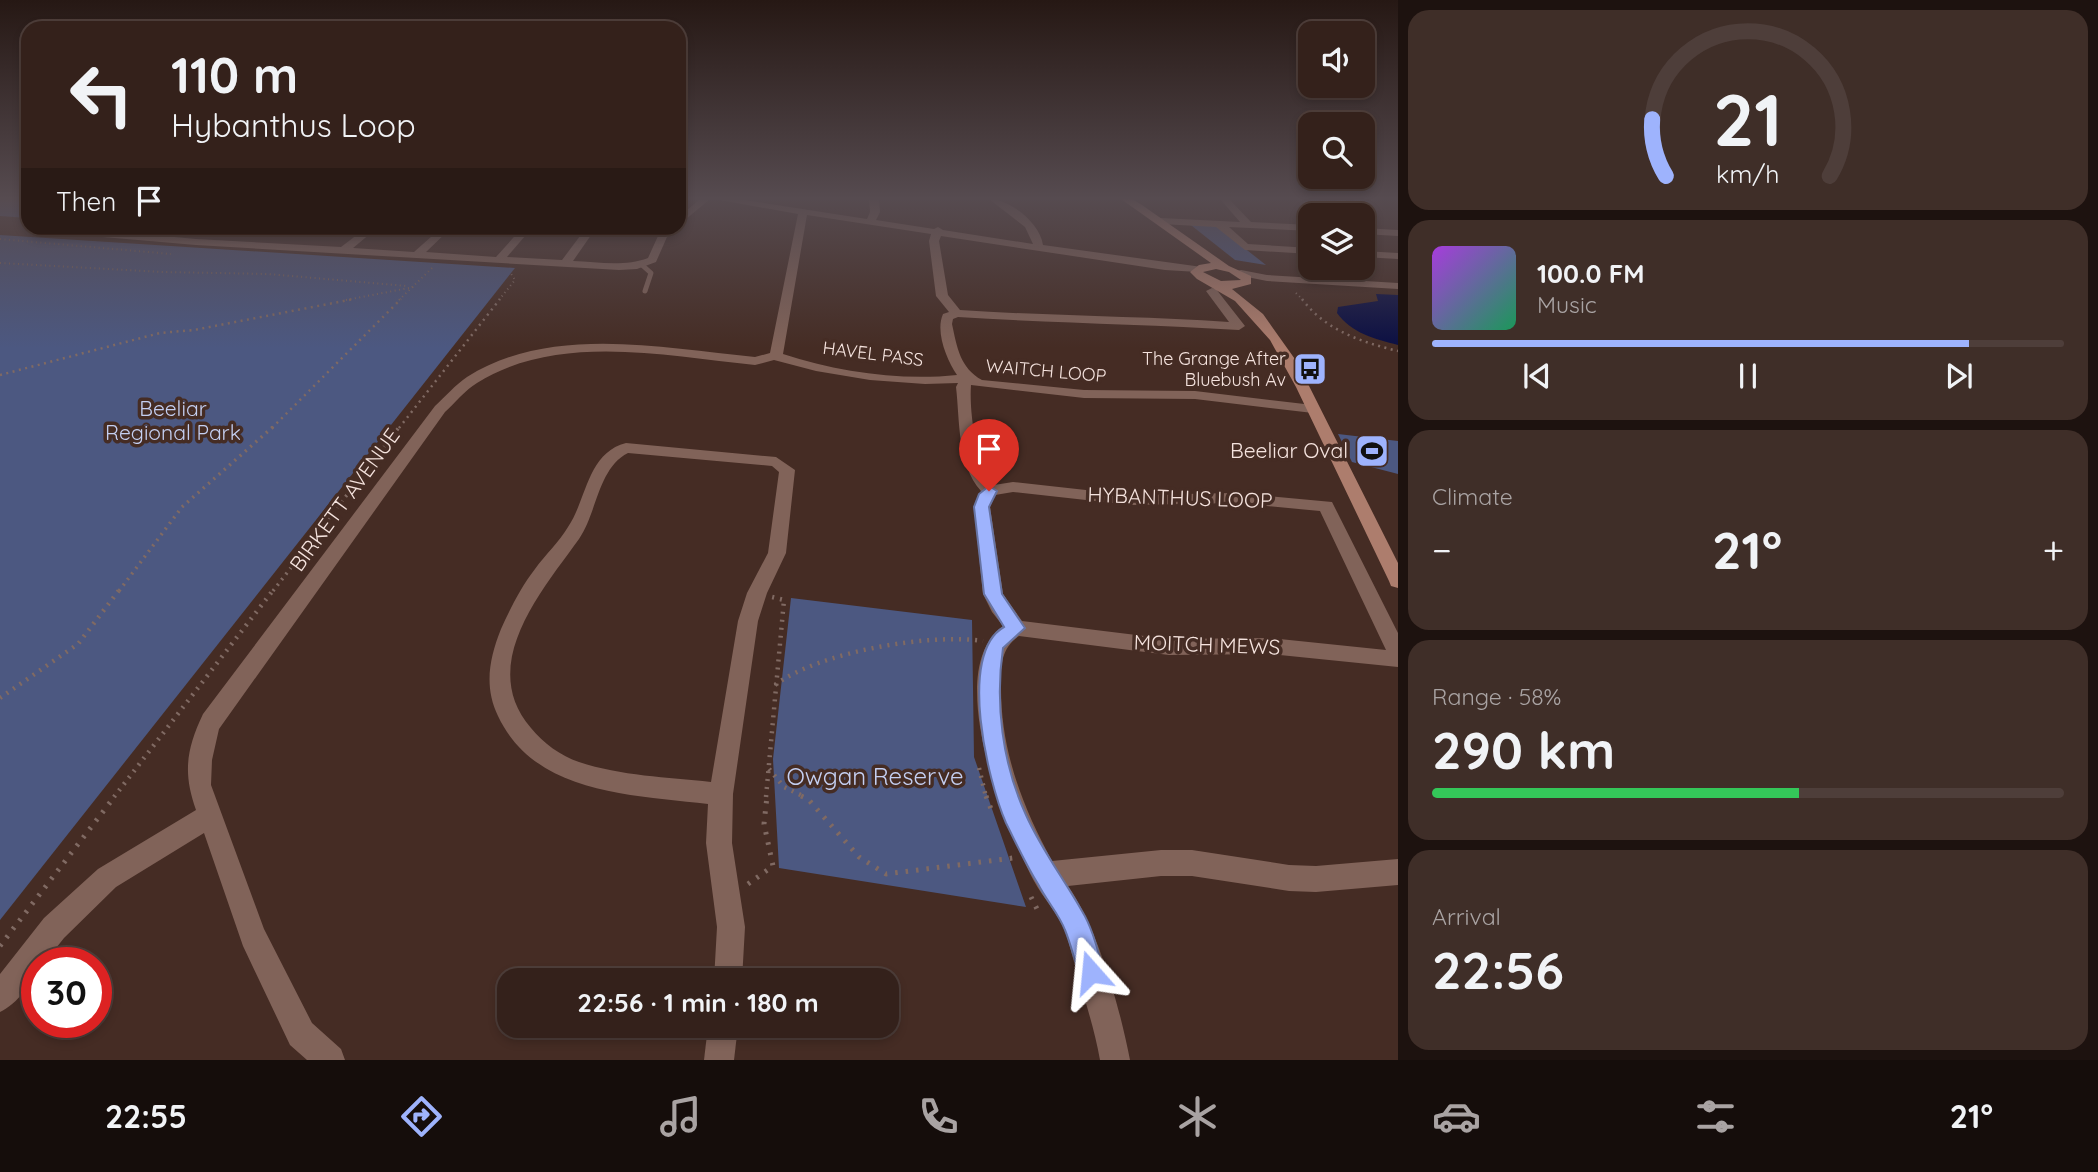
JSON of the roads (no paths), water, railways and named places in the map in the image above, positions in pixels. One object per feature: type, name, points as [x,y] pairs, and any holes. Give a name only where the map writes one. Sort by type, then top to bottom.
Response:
[{"type":"street","points":[[304,248],[619,267],[642,265],[652,260],[657,248]]},
{"type":"street","points":[[343,251],[346,248]]},
{"type":"street","points":[[417,255],[424,248]]},
{"type":"street","points":[[499,260],[505,248]]},
{"type":"street","points":[[499,260],[509,248]]},
{"type":"street","points":[[565,264],[576,248]]},
{"type":"street","points":[[775,356],[779,351],[797,248]]},
{"type":"street","points":[[935,248],[942,296],[956,313],[1061,320],[1143,320],[1242,330],[1201,267],[1185,248]]},
{"type":"street","points":[[1053,248],[1165,267],[1224,267],[1242,280],[1245,302]]},
{"type":"street","points":[[1269,248],[1298,250]]},
{"type":"street","points":[[1375,255],[1398,256]]},
{"type":"street","points":[[1214,287],[1242,280],[1267,278],[1398,286]]},
{"type":"street","points":[[1214,287],[1245,302],[1292,363],[1398,581]]},
{"type":"street","name":"WAITCH LOOP","points":[[956,313],[947,317],[946,324],[955,363],[967,378],[979,384],[1096,394],[1195,395],[1313,409]]},
{"type":"street","name":"BIRKETT AVENUE","points":[[330,1060],[301,1034],[253,936],[199,785],[198,762],[211,721],[432,420],[460,386],[514,360],[566,349],[598,348],[755,361],[775,356]]},
{"type":"street","name":"HAVEL PASS","points":[[775,356],[802,365],[885,377],[949,382],[967,378]]},
{"type":"street","points":[[967,378],[963,387],[975,466],[981,484],[989,491],[984,497],[982,507],[993,594],[1005,616],[1016,628],[1000,637],[994,646],[989,707],[1002,781],[1015,817],[1045,875],[1075,922],[1108,1021],[1115,1060]]},
{"type":"street","points":[[721,794],[574,771],[535,748],[519,733],[498,696],[501,655],[532,587],[577,529],[605,462],[616,451],[636,448],[776,462],[785,467],[788,474],[777,553],[757,593],[747,621],[721,794],[719,844],[731,927],[729,968]]},
{"type":"street","name":"HYBANTHUS LOOP","points":[[989,491],[1013,487],[1131,500],[1323,500],[1398,653]]},
{"type":"street","name":"MOITCH MEWS","points":[[1016,628],[1169,647],[1270,646],[1398,659]]},
{"type":"street","points":[[0,997],[54,928],[97,886],[210,815]]},
{"type":"street","points":[[1045,875],[1161,863],[1192,863],[1289,878],[1316,879],[1398,872]]},
{"type":"street","points":[[719,1060],[722,1038]]},
{"type":"lane","points":[[642,265],[651,273],[645,291]]},
{"type":"place","name":"The Grange After Bluebush Av","points":[[1310,369]]},
{"type":"place","name":"Beeliar Oval","points":[[1372,451]]},
{"type":"park label","name":"Beeliar Regional Park","points":[[173,421]]},
{"type":"park label","name":"Owgan Reserve","points":[[875,777]]}]
